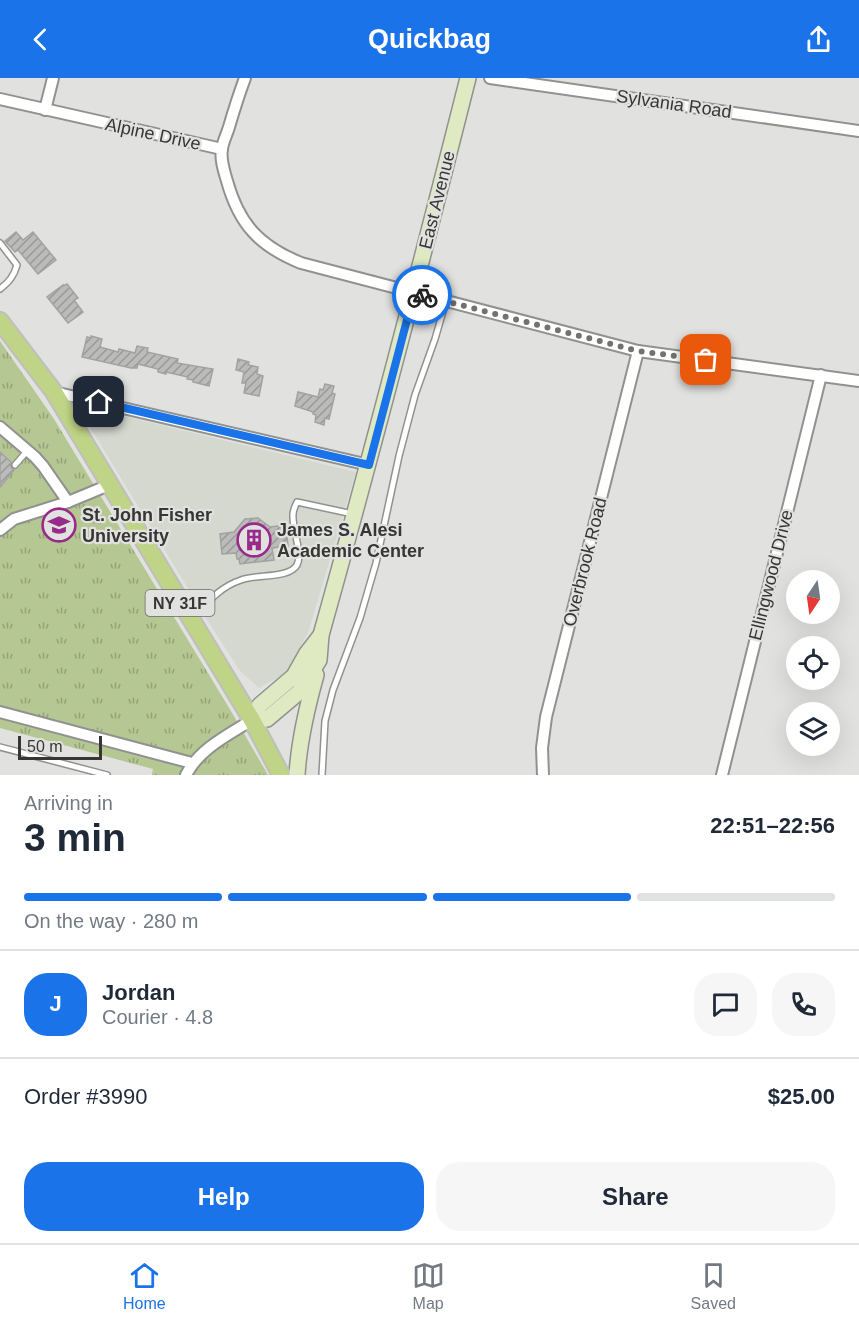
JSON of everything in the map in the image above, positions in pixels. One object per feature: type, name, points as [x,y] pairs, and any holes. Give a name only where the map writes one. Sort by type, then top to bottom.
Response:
[{"type":"main road","name":"East Avenue","points":[[252,720],[267,719],[299,692],[319,660],[321,635],[369,465],[468,78]]},
{"type":"main road","name":"NY 31F","points":[[0,321],[54,392],[252,720]]},
{"type":"main road","name":"East Avenue","points":[[252,720],[260,705],[294,676],[321,635]]},
{"type":"main road","points":[[297,775],[309,701],[319,660]]},
{"type":"main road","points":[[252,720],[281,775]]},
{"type":"street","points":[[45,110],[53,78]]},
{"type":"street","points":[[222,149],[245,78]]},
{"type":"street","name":"Sylvania Road","points":[[490,78],[859,131]]},
{"type":"street","name":"Alpine Drive","points":[[0,99],[222,149],[223,167],[234,203],[251,230],[269,248],[301,263],[638,351],[859,381]]},
{"type":"street","name":"Overbrook Road","points":[[543,775],[542,748],[546,717],[638,351]]},
{"type":"street","name":"Ellingwood Drive","points":[[722,775],[821,375]]},
{"type":"street","points":[[54,392],[369,465]]},
{"type":"street","points":[[0,427],[43,466],[68,502]]},
{"type":"street","points":[[0,530],[14,519],[68,502],[109,485]]},
{"type":"street","points":[[0,712],[192,763]]},
{"type":"street","points":[[186,775],[192,763],[213,745],[252,720]]},
{"type":"lane","points":[[0,243],[17,265],[15,274],[0,289]]},
{"type":"lane","points":[[322,775],[325,721],[333,690],[360,618],[378,552],[414,395],[435,339],[446,301]]},
{"type":"lane","points":[[15,465],[28,450]]},
{"type":"lane","points":[[191,620],[220,590],[240,580],[290,572],[297,566],[299,558],[293,517],[297,502],[355,514]]},
{"type":"lane","points":[[0,747],[106,775]]},
{"type":"shaded area","name":"St. John Fisher University","points":[[90,408],[356,472],[308,633],[286,673],[259,688],[240,671],[85,419]]},
{"type":"green space","name":"St. John Fisher University","points":[[0,341],[54,419],[268,775],[152,775],[153,769],[0,728],[0,487],[17,467],[0,452]]},
{"type":"building","points":[[16,232],[23,240],[33,232],[56,260],[38,274],[18,250],[15,252],[5,241]]},
{"type":"building","points":[[67,284],[78,298],[74,300],[83,312],[68,323],[47,297]]},
{"type":"building","points":[[91,336],[102,339],[100,347],[118,352],[119,349],[135,353],[137,346],[148,348],[147,352],[178,359],[177,363],[213,369],[209,386],[193,382],[187,379],[188,377],[158,372],[158,369],[138,364],[137,368],[131,368],[82,357],[87,337],[91,338]]},
{"type":"building","points":[[238,359],[249,362],[248,365],[258,367],[257,374],[263,376],[259,396],[244,393],[246,383],[242,383],[244,372],[236,370]]},
{"type":"building","points":[[325,384],[334,386],[332,393],[335,394],[329,419],[325,418],[324,425],[315,422],[316,415],[313,412],[295,406],[298,392],[318,397],[320,389],[323,390]]},
{"type":"building","points":[[0,452],[11,462],[14,470],[0,487]]},
{"type":"building","name":"James S. Alesi Academic Center","points":[[258,518],[270,527],[286,525],[288,546],[272,548],[274,560],[240,564],[236,553],[222,554],[220,534],[234,532],[245,519]]},
{"type":"way so far","points":[[422,295],[638,351],[706,360]]},
{"type":"place","name":"St. John Fisher University","points":[[59,525]]},
{"type":"place","name":"James S. Alesi Academic Center","points":[[254,540]]},
{"type":"route","points":[[99,402],[369,465],[414,293],[422,295]]}]
